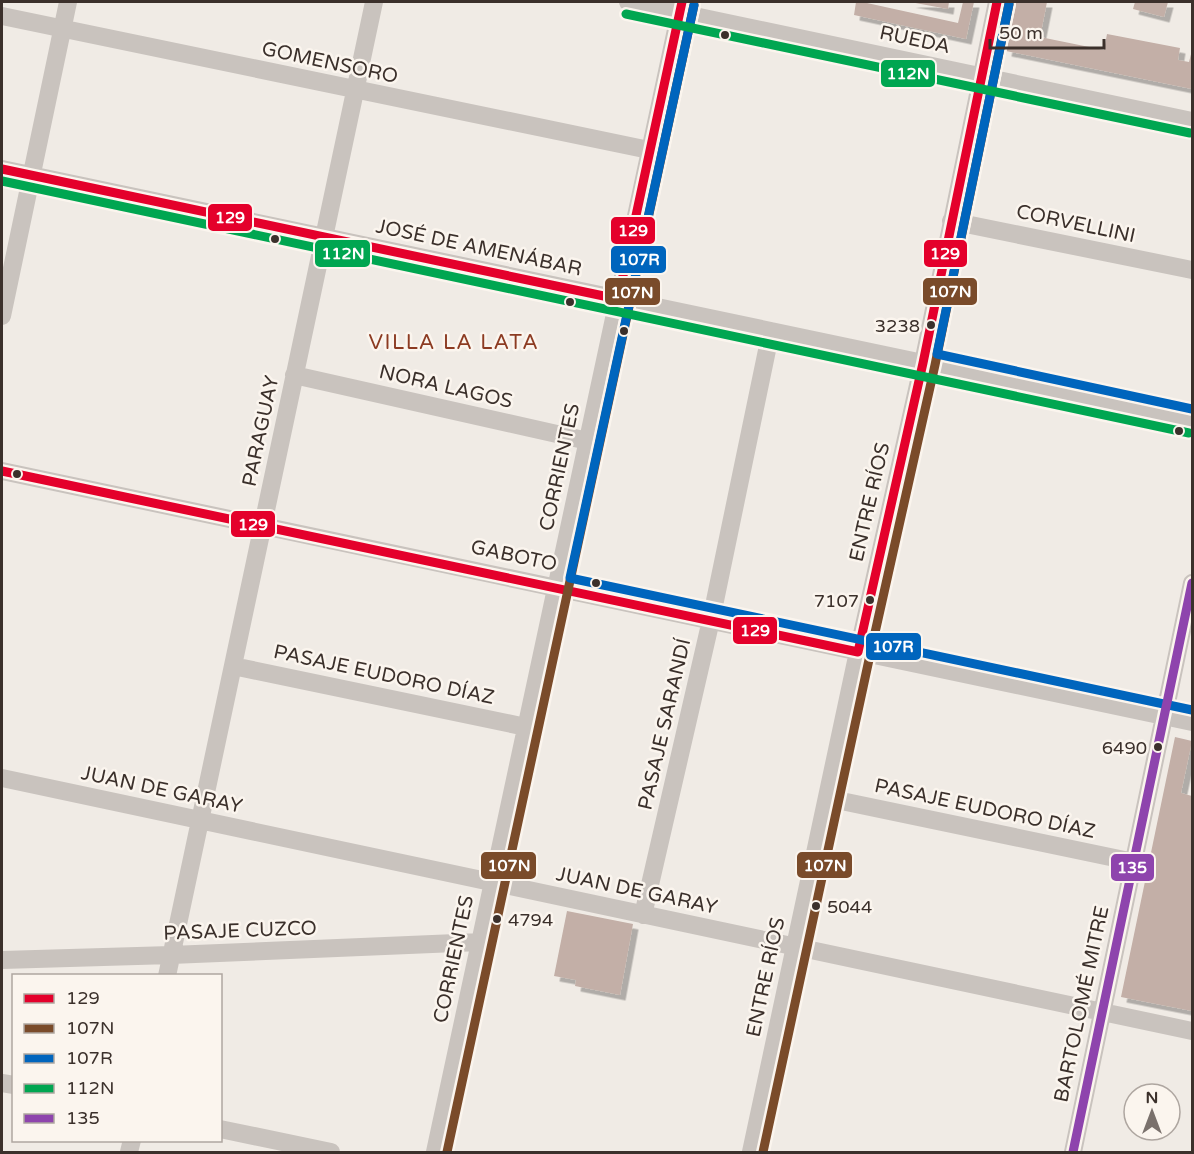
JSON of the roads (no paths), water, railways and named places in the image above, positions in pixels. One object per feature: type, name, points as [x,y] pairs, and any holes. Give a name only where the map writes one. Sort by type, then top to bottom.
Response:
[{"type":"street","points":[[2,316],[68,2]]},
{"type":"street","name":"PARAGUAY","points":[[167,974],[374,2]]},
{"type":"street","name":"RUEDA","points":[[628,2],[681,7],[981,76],[1192,121]]},
{"type":"street","name":"ENTRE RÍOS","points":[[751,1152],[858,652],[923,363],[997,2]]},
{"type":"street","name":"CORRIENTES","points":[[435,1152],[681,7]]},
{"type":"street","name":"GOMENSORO","points":[[2,16],[650,150]]},
{"type":"street","name":"JOSÉ DE AMENÁBAR","points":[[2,169],[1192,422]]},
{"type":"street","name":"CORVELLINI","points":[[951,220],[1192,270]]},
{"type":"street","name":"PASAJE SARANDÍ","points":[[643,915],[711,620],[771,331]]},
{"type":"street","name":"NORA LAGOS","points":[[294,375],[588,441]]},
{"type":"street","name":"GABOTO","points":[[2,471],[1192,722]]},
{"type":"street","name":"BARTOLOMÉ MITRE","points":[[1073,1152],[1192,583]]},
{"type":"street","name":"PASAJE EUDORO DÍAZ","points":[[232,666],[526,727]]},
{"type":"street","name":"JUAN DE GARAY","points":[[2,778],[1192,1031]]},
{"type":"street","name":"PASAJE EUDORO DÍAZ","points":[[827,798],[1134,862]]},
{"type":"street","name":"PASAJE CUZCO","points":[[2,960],[480,942]]},
{"type":"street","points":[[222,1129],[331,1152]]},
{"type":"place","name":"3238","points":[[931,325]]},
{"type":"place","name":"7107","points":[[870,600]]},
{"type":"place","name":"6490","points":[[1158,747]]},
{"type":"place","name":"5044","points":[[816,906]]},
{"type":"place","name":"4794","points":[[497,919]]},
{"type":"district","name":"VILLA LA LATA","points":[[454,342]]}]
